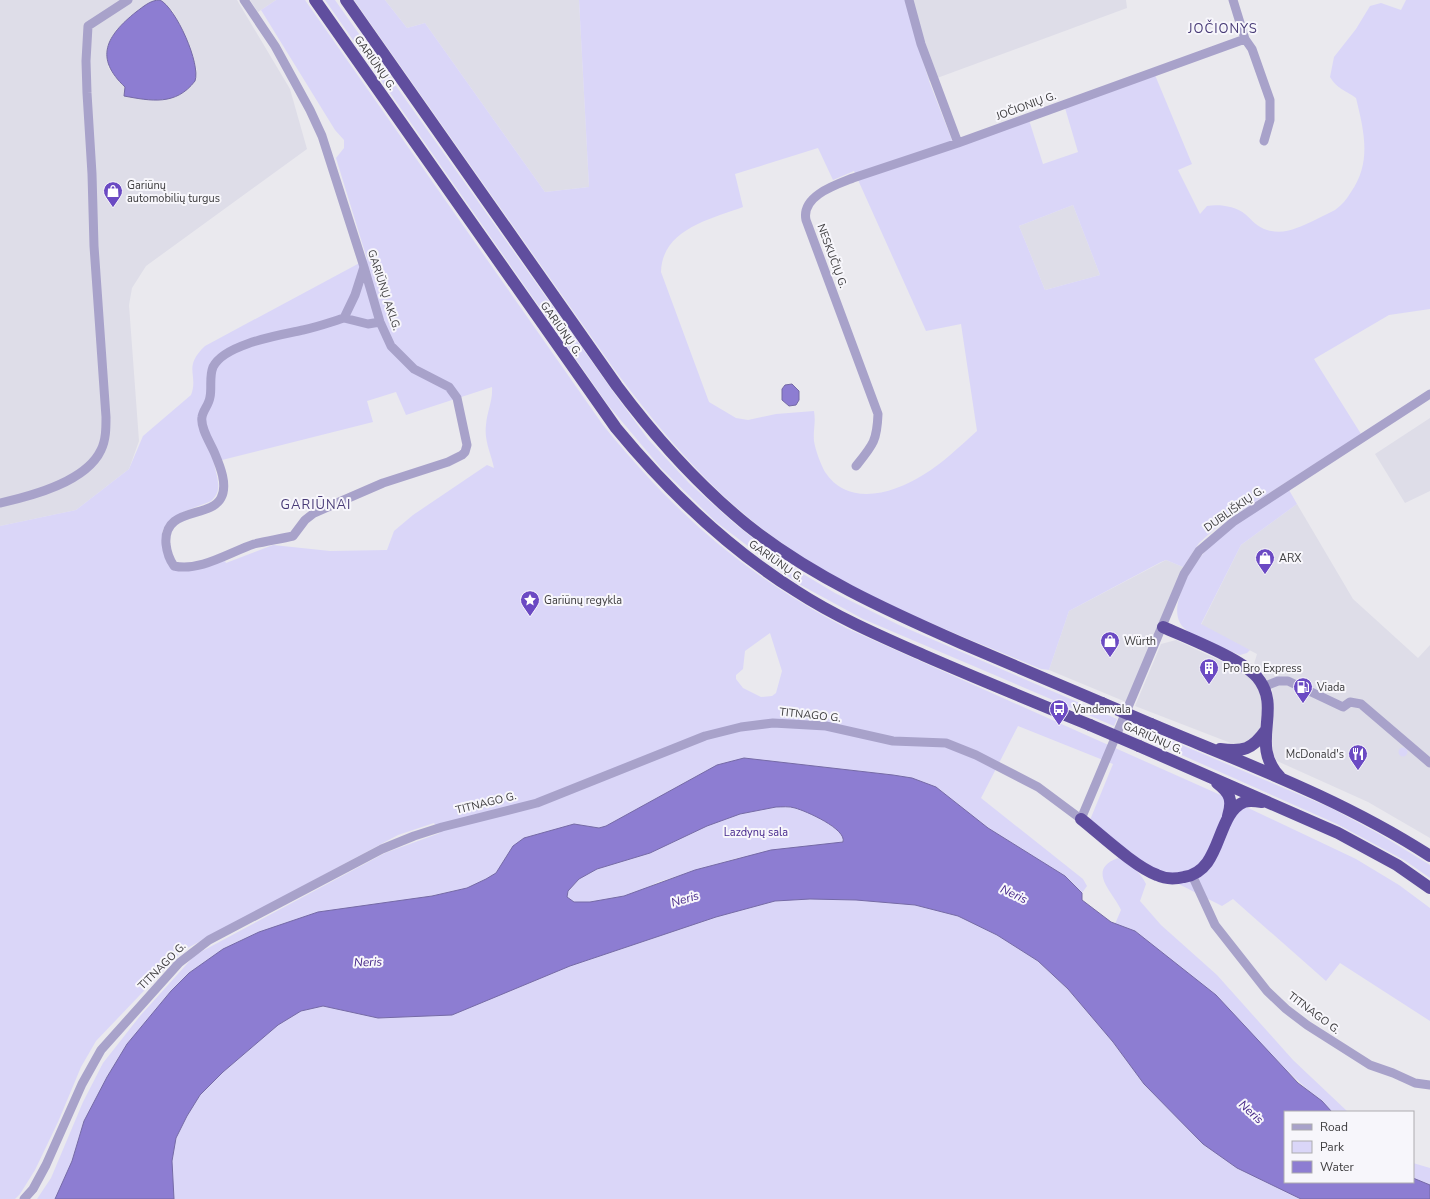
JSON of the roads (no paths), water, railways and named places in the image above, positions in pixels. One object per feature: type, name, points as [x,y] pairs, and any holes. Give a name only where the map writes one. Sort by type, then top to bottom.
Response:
[{"type":"highway","name":"GARIŪNŲ G.","points":[[315,0],[616,428],[659,479],[689,509],[724,540],[763,569],[827,610],[906,648],[1274,804],[1364,846],[1397,865],[1430,888]]},
{"type":"highway","name":"GARIŪNŲ G.","points":[[346,0],[617,386],[665,446],[690,473],[719,501],[780,550],[836,584],[923,626],[1283,780],[1374,822],[1430,856]]},
{"type":"highway","points":[[1163,626],[1240,663],[1257,677],[1264,687],[1269,704],[1266,730],[1268,760],[1271,768],[1283,780]]},
{"type":"highway","points":[[1209,748],[1235,751],[1243,750],[1254,745],[1266,730]]},
{"type":"highway","points":[[1208,776],[1226,790],[1230,797],[1230,806],[1224,828]]},
{"type":"highway","points":[[1081,819],[1150,872],[1165,878],[1180,878],[1192,876],[1202,869],[1210,859],[1224,828],[1235,809],[1244,802],[1254,801],[1274,804]]},
{"type":"street","points":[[0,503],[20,498],[68,480],[83,471],[96,460],[102,449],[106,433],[106,417],[94,246],[86,61],[88,26],[128,0]]},
{"type":"street","name":"GARIŪNŲ AKLG.","points":[[244,0],[275,46],[310,110],[322,136],[380,322],[391,346],[401,358],[430,378],[453,391],[457,398],[467,445],[465,452],[448,462],[383,483],[314,512],[305,520],[293,536],[253,545],[221,559],[194,566],[182,568],[174,566],[167,553],[167,529],[172,522],[216,503],[221,498],[224,490],[220,466],[205,431],[202,418],[210,397],[211,376],[216,363],[222,356],[241,347],[280,334],[344,318]]},
{"type":"street","points":[[909,0],[921,44],[958,143]]},
{"type":"street","points":[[1232,0],[1245,39],[1252,49],[1270,100],[1270,115],[1264,141]]},
{"type":"street","name":"JOČIONIŲ G.","points":[[958,143],[1245,39]]},
{"type":"street","name":"NESKUČIŲ G.","points":[[856,466],[872,447],[877,433],[878,414],[806,220],[806,206],[810,201],[837,184],[884,166],[958,143]]},
{"type":"street","points":[[364,267],[355,295],[344,318],[368,324],[380,322]]},
{"type":"street","name":"DUBLIŠKIŲ G.","points":[[1081,819],[1184,574],[1199,551],[1211,539],[1233,522],[1430,394]]},
{"type":"street","points":[[1264,687],[1278,681],[1288,681],[1343,707],[1350,702],[1360,704],[1430,763]]},
{"type":"street","name":"TITNAGO G.","points":[[24,1199],[46,1165],[82,1084],[101,1050],[179,963],[209,940],[382,849],[414,836],[442,827],[537,803],[705,736],[741,726],[780,722],[826,726],[893,741],[946,743],[976,755],[1038,787],[1081,819]]},
{"type":"street","name":"TITNAGO G.","points":[[1192,876],[1215,925],[1267,991],[1286,1009],[1306,1025],[1370,1065],[1415,1083],[1430,1085]]},
{"type":"water","points":[[160,0],[173,14],[186,37],[194,62],[196,73],[195,81],[180,95],[162,100],[124,96],[125,87],[115,76],[109,66],[107,57],[111,39],[117,30],[136,12],[153,1]]},
{"type":"water","points":[[792,384],[799,391],[799,400],[796,405],[789,406],[782,400],[782,389],[785,385]]},
{"type":"water","name":"Neris","points":[[744,758],[893,775],[912,778],[936,787],[988,828],[1065,876],[1082,893],[1082,900],[1111,922],[1135,931],[1216,995],[1298,1083],[1322,1101],[1331,1111],[1284,1111],[1284,1183],[1414,1183],[1414,1178],[1430,1185],[1430,1199],[1301,1199],[1237,1168],[1203,1144],[1144,1084],[1113,1042],[1068,989],[1038,961],[997,935],[958,916],[915,905],[856,900],[810,899],[775,901],[716,917],[570,966],[452,1015],[378,1018],[323,1006],[301,1011],[278,1025],[223,1072],[200,1095],[176,1138],[172,1161],[174,1199],[55,1199],[72,1161],[84,1121],[107,1077],[127,1044],[171,991],[189,973],[223,949],[259,932],[318,912],[432,896],[467,888],[496,873],[513,846],[524,838],[574,824],[599,828],[606,826],[717,765]],"holes":[[[776,807],[795,808],[825,821],[839,832],[843,837],[843,842],[771,850],[695,870],[624,896],[590,902],[574,902],[567,897],[568,891],[579,879],[597,869],[650,853],[707,826],[740,814]]]},
{"type":"place","name":"Gariūnų automobilių turgus","points":[[113,208]]},
{"type":"place","name":"ARX","points":[[1265,575]]},
{"type":"place","name":"Gariūnų regykla","points":[[530,617]]},
{"type":"place","name":"Würth","points":[[1110,658]]},
{"type":"place","name":"Pro Bro Express","points":[[1209,685]]},
{"type":"place","name":"Viada","points":[[1303,704]]},
{"type":"place","name":"Vandenvala","points":[[1059,726]]},
{"type":"place","name":"McDonald's","points":[[1358,771]]},
{"type":"district","name":"JOČIONYS","points":[[1223,29]]},
{"type":"district","name":"GARIŪNAI","points":[[316,505]]},
{"type":"park label","name":"Lazdynų sala","points":[[756,832]]}]
